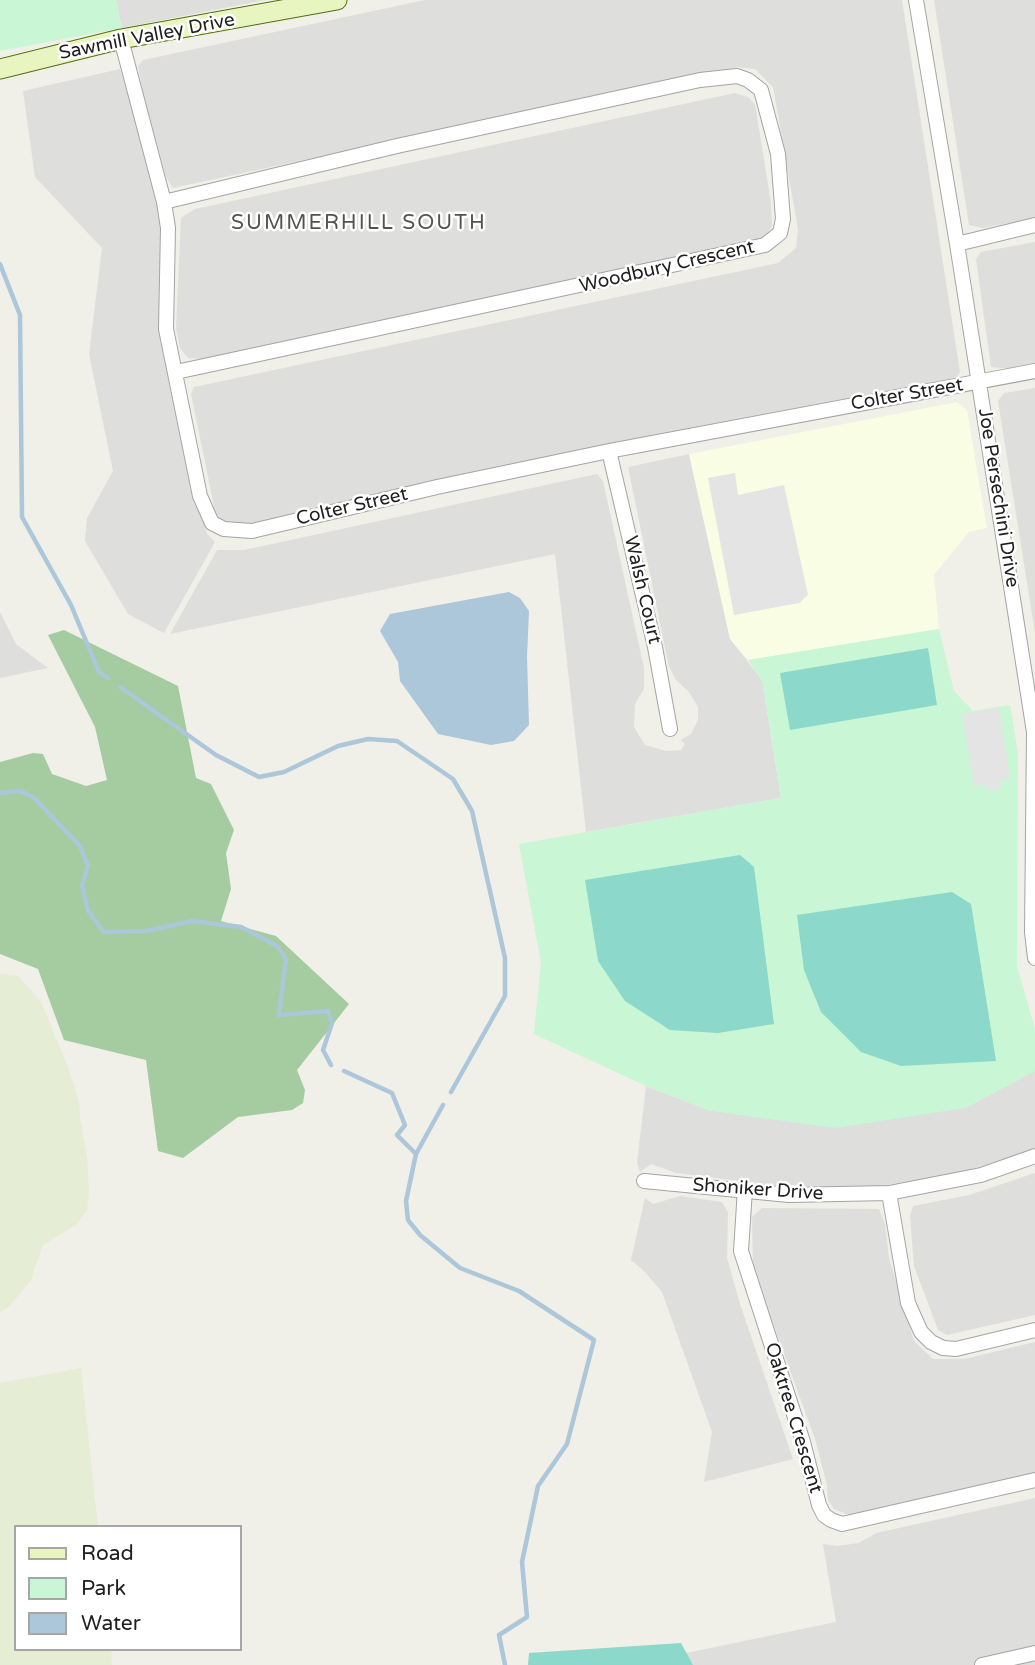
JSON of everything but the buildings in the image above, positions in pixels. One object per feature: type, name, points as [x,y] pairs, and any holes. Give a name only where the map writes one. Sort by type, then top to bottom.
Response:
[{"type":"street","name":"Sawmill Valley Drive","points":[[0,69],[121,39],[337,0]]},
{"type":"street","name":"Joe Persechini Drive","points":[[916,0],[1035,732],[1035,958]]},
{"type":"street","name":"Colter Street","points":[[121,39],[164,202],[168,228],[166,329],[200,496],[212,523],[223,528],[252,531],[437,487],[609,451],[1035,371]]},
{"type":"street","name":"Woodbury Crescent","points":[[164,202],[410,143],[700,80],[737,76],[761,90],[778,154],[783,219],[780,233],[765,245],[718,257],[176,372]]},
{"type":"street","points":[[957,244],[1035,225]]},
{"type":"street","name":"Walsh Court","points":[[609,451],[655,647],[670,729]]},
{"type":"street","name":"Shoniker Drive","points":[[643,1181],[789,1195],[889,1193],[981,1175],[1035,1156]]},
{"type":"street","name":"Oaktree Crescent","points":[[745,1189],[741,1251],[824,1515],[842,1524],[1035,1480]]},
{"type":"street","points":[[889,1193],[908,1303],[926,1337],[943,1348],[956,1349],[1035,1330]]},
{"type":"street","points":[[982,1665],[1035,1653]]},
{"type":"shaded area","points":[[116,0],[265,0],[122,28]]},
{"type":"shaded area","points":[[425,0],[902,0],[960,372],[956,378],[688,430],[256,524],[223,524],[216,516],[191,394],[194,387],[778,263],[796,248],[798,229],[773,87],[755,69],[738,67],[173,188],[166,177],[142,89],[138,66],[143,60]]},
{"type":"shaded area","points":[[934,0],[1035,0],[1035,218],[983,228],[969,225]]},
{"type":"shaded area","points":[[120,69],[163,213],[165,290],[192,463],[207,534],[215,542],[164,633],[128,614],[85,541],[87,518],[113,471],[89,354],[102,248],[35,177],[23,91]]},
{"type":"shaded area","points":[[735,93],[748,97],[755,104],[771,203],[772,226],[764,239],[203,359],[188,358],[180,348],[176,328],[181,218],[195,209]]},
{"type":"shaded area","points":[[1035,242],[1035,364],[1011,369],[991,367],[976,259],[981,252]]},
{"type":"shaded area","points":[[1035,388],[1035,633],[998,401],[1004,393]]},
{"type":"shaded area","points":[[957,402],[967,410],[987,528],[969,532],[934,575],[939,629],[748,660],[730,639],[689,454]]},
{"type":"shaded area","points":[[689,454],[730,639],[762,680],[781,798],[586,832],[555,554],[170,634],[217,550],[244,550],[597,474],[603,481],[644,668],[644,689],[635,704],[634,727],[645,745],[666,751],[681,750],[685,744],[681,740],[691,734],[698,720],[698,707],[669,667],[628,467]]},
{"type":"shaded area","points":[[735,473],[738,495],[784,485],[808,595],[799,603],[734,615],[708,478]]},
{"type":"shaded area","points":[[0,612],[16,644],[48,668],[0,678]]},
{"type":"shaded area","points":[[928,648],[937,705],[790,730],[780,673]]},
{"type":"shaded area","points":[[999,708],[1010,778],[1000,780],[1001,789],[987,791],[986,784],[974,786],[962,714]]},
{"type":"shaded area","points":[[740,855],[754,867],[774,1024],[718,1033],[670,1030],[625,1001],[598,961],[585,880]]},
{"type":"shaded area","points":[[952,892],[971,904],[996,1061],[901,1066],[861,1052],[821,1012],[804,970],[797,915]]},
{"type":"shaded area","points":[[0,974],[18,976],[41,1002],[69,1069],[79,1102],[89,1192],[87,1210],[77,1224],[43,1245],[31,1280],[8,1308],[0,1312]]},
{"type":"shaded area","points":[[1035,1071],[1035,1149],[956,1174],[879,1186],[804,1189],[676,1173],[651,1164],[640,1172],[637,1163],[646,1086],[711,1111],[965,1108]]},
{"type":"shaded area","points":[[1035,1173],[1035,1315],[947,1335],[938,1330],[914,1266],[910,1216],[913,1206],[969,1195]]},
{"type":"shaded area","points":[[680,1196],[722,1202],[728,1212],[727,1258],[793,1459],[704,1482],[712,1432],[662,1292],[631,1260],[645,1198],[653,1204]]},
{"type":"shaded area","points":[[762,1208],[879,1209],[885,1224],[889,1258],[914,1341],[933,1359],[964,1359],[1035,1342],[1035,1473],[849,1515],[834,1509],[828,1500],[827,1485],[815,1439],[753,1268],[752,1217]]},
{"type":"shaded area","points":[[81,1368],[98,1525],[14,1525],[14,1651],[111,1651],[112,1665],[0,1665],[0,1383]]},
{"type":"shaded area","points":[[1035,1498],[1035,1665],[693,1665],[686,1653],[836,1622],[823,1544],[837,1546],[859,1543],[876,1533]]},
{"type":"shaded area","points":[[681,1643],[693,1665],[528,1665],[529,1653]]},
{"type":"green space","points":[[0,0],[116,0],[122,28],[0,51]]},
{"type":"green space","points":[[939,629],[954,691],[973,711],[1010,705],[1018,753],[1017,966],[1035,1029],[1035,1071],[965,1108],[835,1128],[711,1111],[646,1086],[534,1034],[541,962],[519,844],[781,798],[762,680],[748,660]]},
{"type":"green space","points":[[64,630],[178,686],[196,778],[211,784],[234,830],[226,853],[231,889],[221,921],[276,936],[349,1004],[297,1070],[305,1090],[303,1103],[292,1110],[238,1117],[183,1158],[158,1151],[146,1060],[64,1040],[38,969],[0,954],[0,762],[33,753],[43,754],[52,774],[86,786],[107,780],[95,727],[48,635]]},
{"type":"water","points":[[509,592],[520,598],[529,611],[529,725],[514,741],[491,745],[438,734],[400,681],[398,662],[380,631],[390,614]]},
{"type":"waterway","points":[[0,264],[20,315],[22,517],[71,605],[99,672],[108,678]]},
{"type":"waterway","points":[[120,687],[216,755],[259,777],[284,772],[338,746],[368,739],[397,741],[453,779],[472,811],[505,958],[505,996],[451,1092]]},
{"type":"waterway","points":[[0,793],[20,791],[33,797],[80,846],[88,866],[82,885],[88,911],[104,932],[147,931],[192,921],[241,927],[277,946],[286,959],[279,1015],[328,1011],[332,1023],[323,1050],[331,1065]]},
{"type":"waterway","points":[[344,1071],[392,1093],[405,1125],[397,1135],[416,1154]]},
{"type":"waterway","points":[[443,1105],[416,1154],[406,1201],[408,1220],[420,1235],[460,1268],[519,1291],[594,1340],[567,1444],[538,1486],[522,1562],[527,1617],[499,1635],[505,1665]]},
{"type":"district","name":"SUMMERHILL SOUTH","points":[[359,223]]}]
